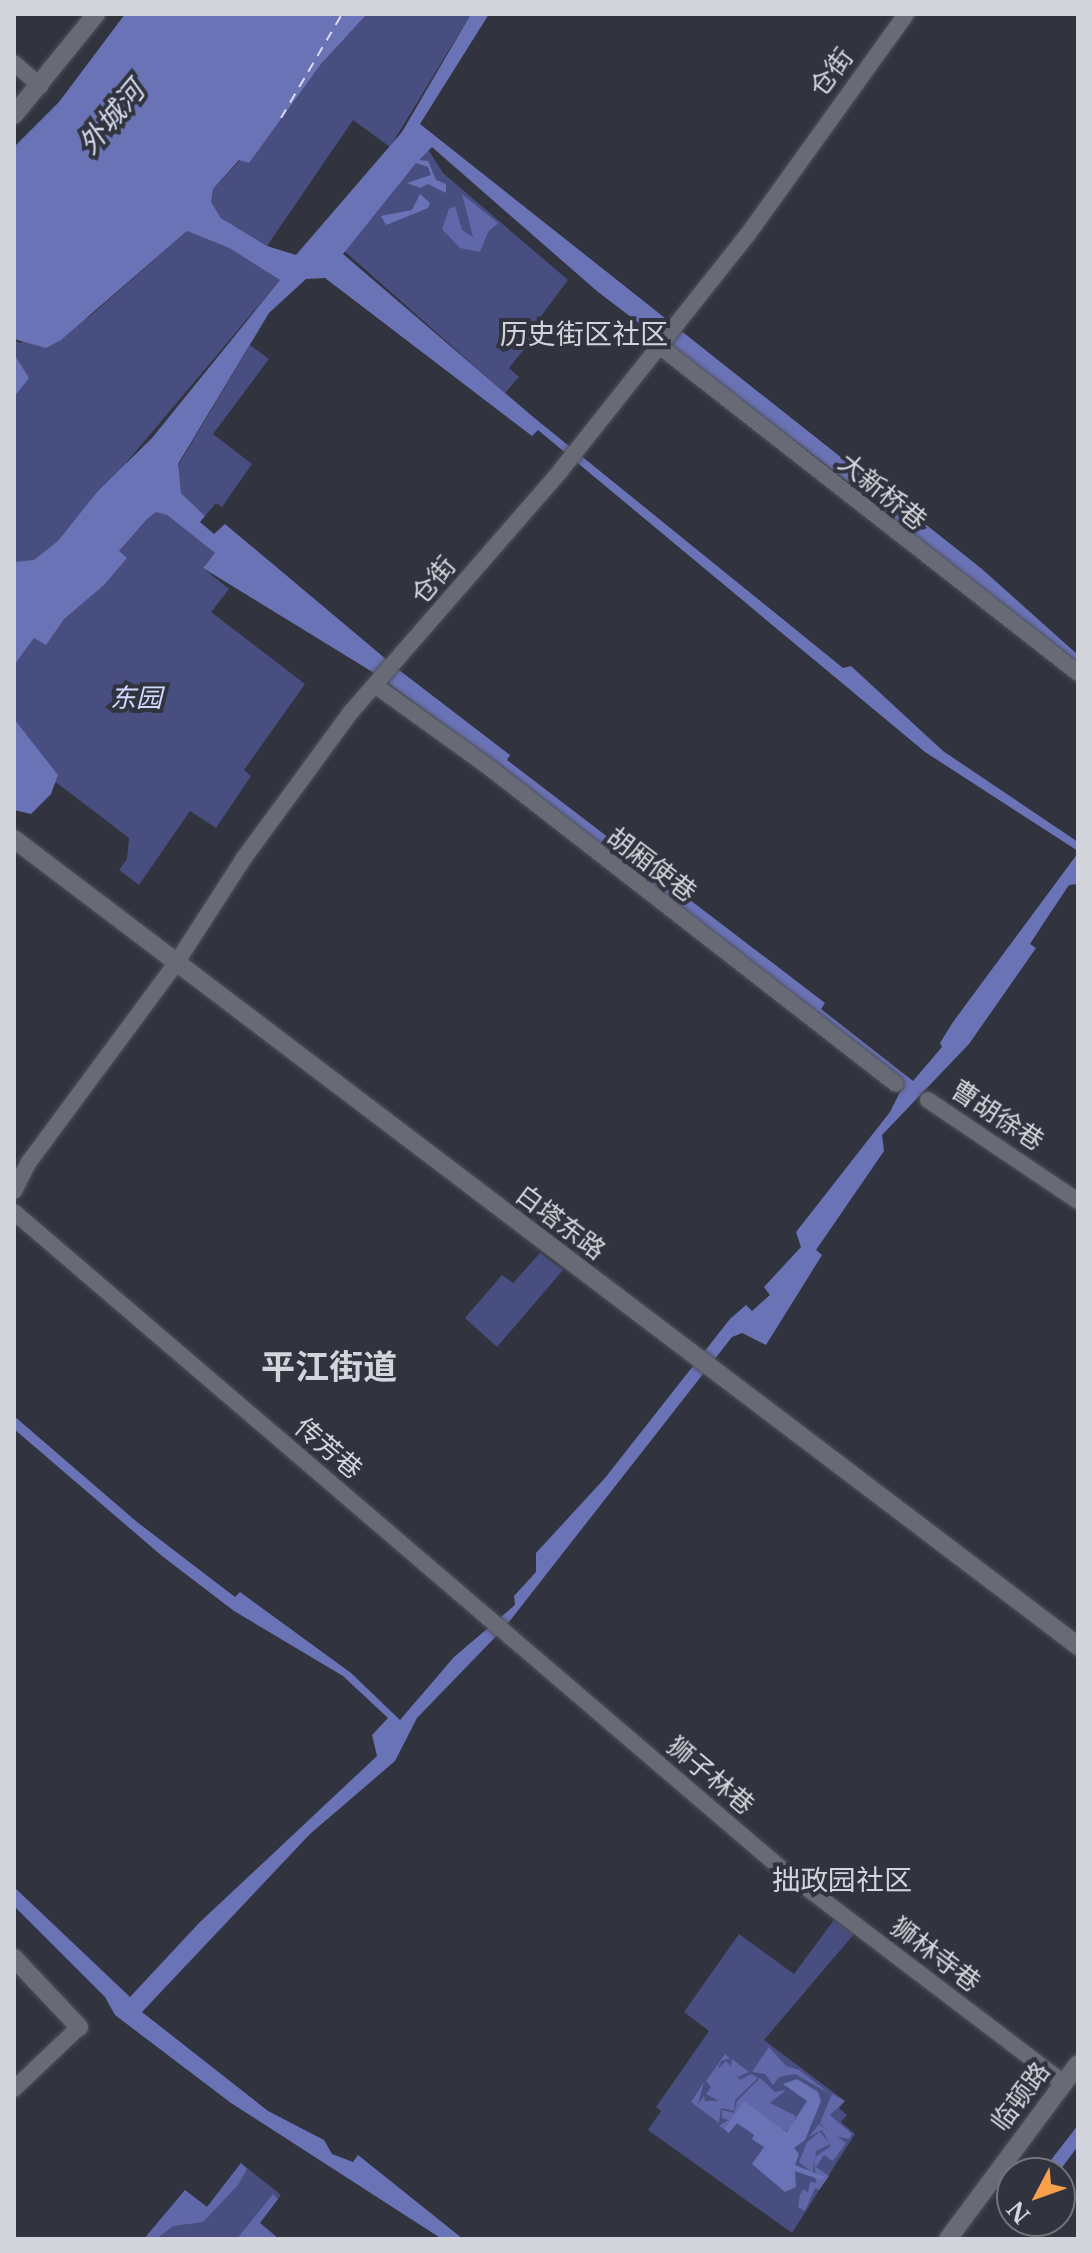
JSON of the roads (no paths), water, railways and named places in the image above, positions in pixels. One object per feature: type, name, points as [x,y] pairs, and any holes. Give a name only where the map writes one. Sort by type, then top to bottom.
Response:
[{"type":"main road","points":[[14,115],[96,14]]},
{"type":"main road","name":"白塔东路","points":[[14,839],[175,965],[1078,1646]]},
{"type":"main road","points":[[14,1958],[79,2027]]},
{"type":"main road","name":"临顿路","points":[[948,2239],[1078,2065]]},
{"type":"street","name":"仓街","points":[[14,1191],[29,1162],[175,965],[244,858],[399,658],[561,470],[746,237],[906,14]]},
{"type":"street","points":[[14,63],[40,86]]},
{"type":"street","name":"大新桥巷","points":[[660,343],[1078,673]]},
{"type":"street","name":"胡厢使巷","points":[[378,684],[896,1084]]},
{"type":"street","name":"曹胡徐巷","points":[[928,1100],[1078,1201]]},
{"type":"street","name":"传芳巷","points":[[14,1212],[496,1628],[610,1722]]},
{"type":"street","name":"狮子林巷","points":[[610,1722],[778,1866]]},
{"type":"street","name":"狮林寺巷","points":[[778,1866],[1063,2082]]},
{"type":"street","points":[[14,2089],[79,2027]]},
{"type":"water","name":"外城河","points":[[125,14],[367,14],[321,64],[249,163],[239,160],[213,189],[211,202],[221,218],[267,246],[296,255],[402,132],[471,14],[489,14],[420,124],[982,569],[1078,655],[1078,670],[855,487],[598,292],[432,147],[419,160],[428,161],[436,180],[446,184],[446,193],[428,184],[420,188],[407,183],[431,175],[428,167],[416,163],[343,254],[532,416],[843,668],[851,666],[943,751],[1078,842],[1078,851],[925,752],[538,430],[532,436],[325,278],[306,279],[269,313],[178,464],[181,493],[205,516],[200,522],[214,534],[225,524],[399,670],[510,755],[507,760],[825,1003],[821,1009],[913,1081],[942,1047],[940,1043],[953,1022],[1078,853],[1078,884],[1069,885],[1030,944],[1036,948],[969,1044],[882,1135],[884,1151],[816,1250],[822,1255],[766,1345],[742,1333],[732,1337],[505,1627],[417,1718],[395,1761],[310,1834],[142,2012],[268,2111],[324,2140],[332,2154],[353,2162],[358,2155],[463,2239],[442,2239],[231,2103],[115,2015],[105,1997],[14,1906],[14,1887],[130,1997],[199,1923],[377,1756],[372,1735],[388,1718],[343,1676],[234,1611],[162,1556],[14,1429],[14,1416],[137,1522],[235,1597],[240,1592],[351,1673],[400,1720],[454,1657],[515,1605],[514,1596],[536,1572],[536,1553],[605,1478],[730,1319],[746,1305],[752,1311],[770,1295],[764,1287],[801,1247],[796,1232],[890,1112],[903,1086],[454,732],[374,673],[203,568],[215,553],[167,515],[156,512],[147,519],[119,551],[127,558],[104,585],[64,619],[46,645],[34,638],[14,665],[14,562],[34,560],[58,541],[97,492],[152,438],[280,280],[229,248],[187,231],[61,340],[46,348],[14,339],[14,147],[59,102]]},
{"type":"water","points":[[420,194],[430,203],[428,208],[386,225],[381,216],[412,210]]},
{"type":"water","points":[[14,354],[29,378],[14,397]]},
{"type":"water","points":[[14,719],[58,775],[51,794],[31,814],[14,810]]},
{"type":"water","points":[[797,2079],[818,2092],[821,2101],[805,2140],[794,2148],[799,2154],[795,2165],[825,2177],[821,2180],[795,2171],[796,2187],[785,2192],[752,2164],[764,2147],[752,2139],[754,2135],[737,2123],[729,2133],[724,2129],[744,2101],[787,2132],[807,2101],[783,2084]]},
{"type":"water","points":[[1078,2125],[1078,2146],[1070,2157],[1053,2157]]},
{"type":"district","name":"历史街区社区","points":[[584,335]]},
{"type":"district","name":"平江街道","points":[[329,1368]]},
{"type":"district","name":"拙政园社区","points":[[842,1881]]},
{"type":"park label","name":"东园","points":[[136,699]]}]
